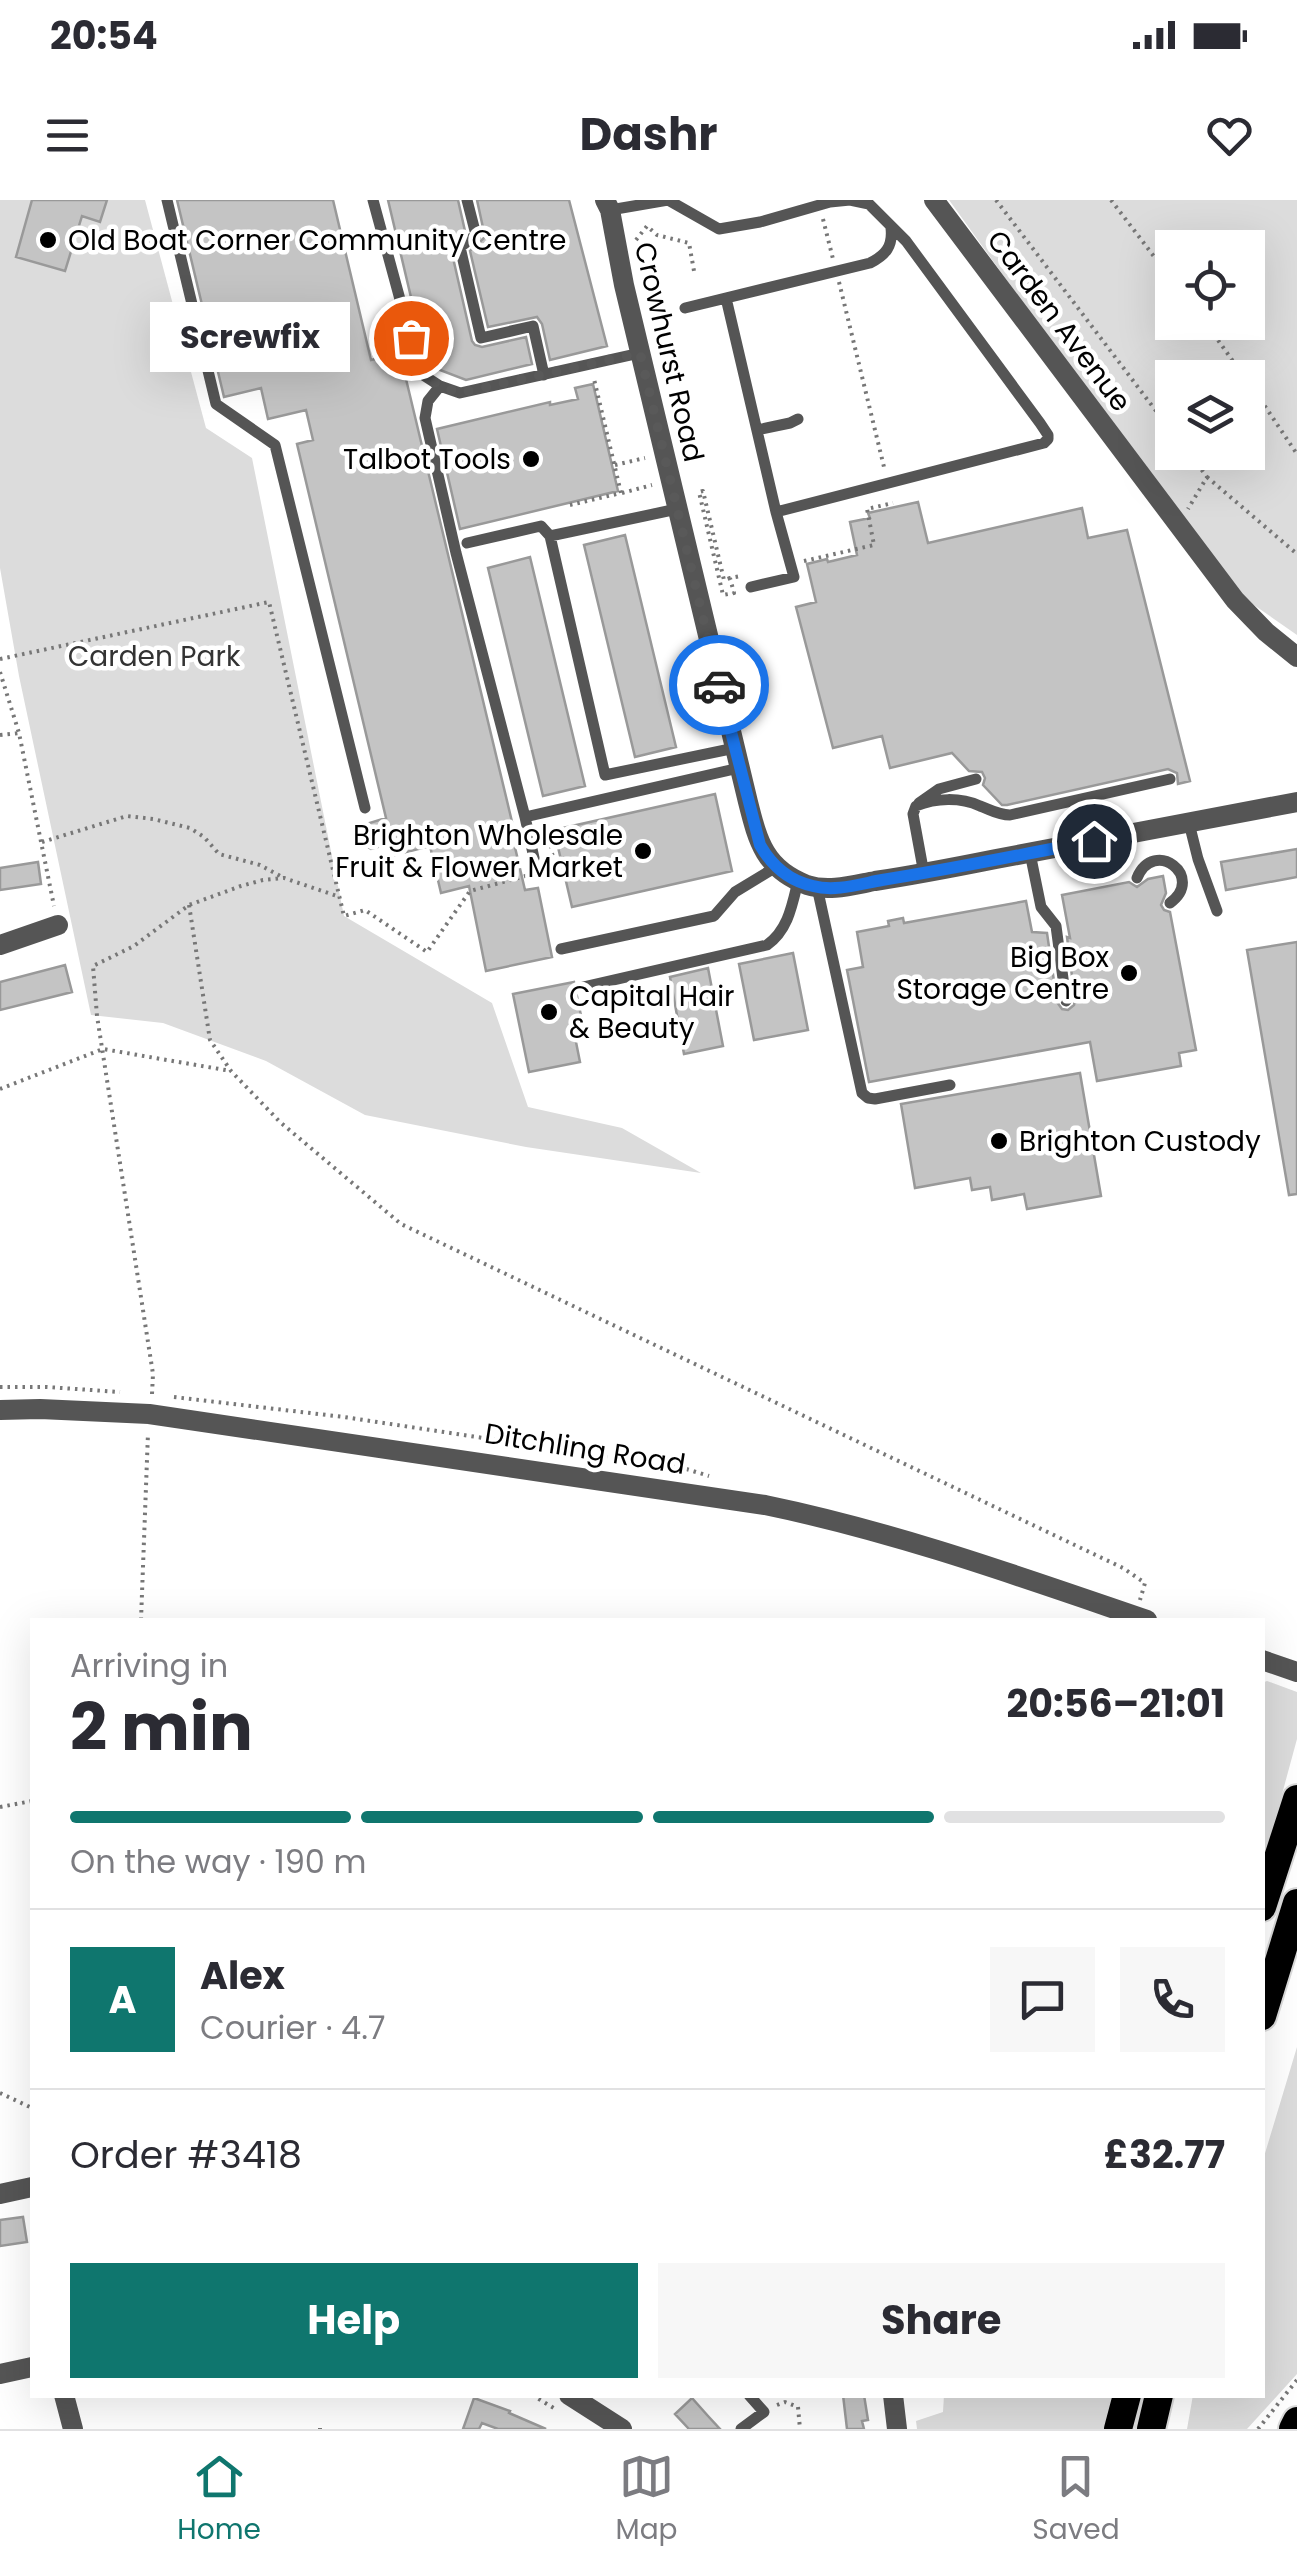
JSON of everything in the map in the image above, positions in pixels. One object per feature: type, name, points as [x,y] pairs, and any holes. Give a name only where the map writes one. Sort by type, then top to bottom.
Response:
[{"type":"highway","points":[[1265,1898],[1297,1799]]},
{"type":"highway","points":[[1265,2006],[1297,1903]]},
{"type":"highway","points":[[1118,2429],[1125,2398]]},
{"type":"highway","points":[[1151,2429],[1158,2398]]},
{"type":"highway","points":[[1294,2429],[1297,2421]]},
{"type":"street","name":"Carden Avenue","points":[[934,200],[1235,600],[1297,657]]},
{"type":"street","name":"Crowhurst Road","points":[[608,205],[756,833],[776,867]]},
{"type":"street","points":[[776,867],[808,884],[832,888],[1297,802]]},
{"type":"street","points":[[0,945],[58,925]]},
{"type":"street","name":"Ditchling Road","points":[[0,1410],[149,1414],[765,1505],[910,1540],[1143,1610]]},
{"type":"street","points":[[1265,1661],[1297,1672]]},
{"type":"street","points":[[0,2194],[30,2187]]},
{"type":"street","points":[[0,2374],[30,2368]]},
{"type":"street","points":[[65,2398],[72,2429]]},
{"type":"street","points":[[574,2398],[622,2429]]},
{"type":"street","points":[[893,2398],[897,2429]]},
{"type":"street","points":[[1284,2429],[1297,2412]]},
{"type":"lane","points":[[167,200],[216,404],[276,445],[365,808]]},
{"type":"lane","points":[[373,200],[420,373],[440,386],[460,393],[640,353]]},
{"type":"lane","points":[[467,200],[476,235],[460,248],[481,338],[533,326],[544,376]]},
{"type":"lane","points":[[608,205],[668,200],[719,229],[820,205],[850,200],[870,202],[906,241],[1048,435],[1044,443],[776,512]]},
{"type":"lane","points":[[685,308],[870,263],[884,255],[890,244],[891,228]]},
{"type":"lane","points":[[726,298],[794,576],[749,581]]},
{"type":"lane","points":[[440,386],[428,401],[425,418],[534,858]]},
{"type":"lane","points":[[757,430],[798,419]]},
{"type":"lane","points":[[550,536],[677,510]]},
{"type":"lane","points":[[468,542],[541,526],[550,536],[605,776],[737,758]]},
{"type":"lane","points":[[525,816],[737,758]]},
{"type":"lane","points":[[924,874],[914,826],[916,806],[939,789],[976,778]]},
{"type":"lane","points":[[916,806],[962,800],[999,814],[1010,814],[1170,779]]},
{"type":"lane","points":[[1189,823],[1217,911]]},
{"type":"lane","points":[[1030,853],[1041,907],[1056,926],[1066,1001]]},
{"type":"lane","points":[[1137,878],[1149,862],[1164,860],[1174,866],[1182,887],[1170,903]]},
{"type":"lane","points":[[561,949],[714,916],[736,892],[776,867]]},
{"type":"lane","points":[[583,988],[766,946],[778,936],[808,884]]},
{"type":"lane","points":[[808,884],[864,1096],[875,1099],[950,1085]]},
{"type":"lane","points":[[741,2429],[764,2412],[752,2398]]},
{"type":"path","points":[[996,200],[1155,410]]},
{"type":"path","points":[[1112,200],[1155,257]]},
{"type":"path","points":[[790,564],[874,545],[867,509],[893,505],[820,205]]},
{"type":"path","points":[[634,248],[647,226],[656,235],[688,242],[694,271]]},
{"type":"path","points":[[590,365],[621,493]]},
{"type":"path","points":[[1265,407],[1297,454]]},
{"type":"path","points":[[614,465],[650,457]]},
{"type":"path","points":[[1201,470],[1297,554]]},
{"type":"path","points":[[1178,526],[1206,477]]},
{"type":"path","points":[[570,505],[656,484]]},
{"type":"path","points":[[730,578],[734,593],[724,596],[698,492],[703,491],[724,580],[730,578],[749,581]]},
{"type":"path","points":[[0,659],[269,602],[344,916],[366,910],[427,952],[470,891],[555,868],[545,820],[566,816],[568,806]]},
{"type":"path","points":[[0,672],[19,733],[58,925]]},
{"type":"path","points":[[0,735],[19,733]]},
{"type":"path","points":[[42,842],[127,816],[153,819],[190,828],[219,854],[260,865],[284,878],[340,897]]},
{"type":"path","points":[[154,1374],[92,966],[134,946],[189,906],[241,886],[284,878]]},
{"type":"path","points":[[189,906],[210,1040],[231,1071],[280,1122],[400,1224],[1124,1568],[1146,1583],[1143,1610]]},
{"type":"path","points":[[0,1088],[103,1049],[231,1071]]},
{"type":"path","points":[[142,1618],[148,1446]]},
{"type":"path","points":[[0,1807],[30,1801]]},
{"type":"path","points":[[0,2093],[30,2107]]},
{"type":"path","points":[[1258,2429],[1297,2380]]},
{"type":"path","points":[[764,2412],[786,2402],[794,2404],[800,2411],[800,2429]]},
{"type":"green space","name":"Carden Park","points":[[0,200],[145,200],[206,428],[252,458],[344,916],[492,1003],[528,1107],[622,1128],[701,1173],[526,1147],[365,1115],[266,1061],[163,1023],[91,1015],[0,568]]},
{"type":"green space","points":[[949,200],[1297,200],[1297,635],[1228,587]]},
{"type":"green space","points":[[1265,1682],[1297,1692],[1297,1739],[1265,1857]]},
{"type":"green space","points":[[1297,2047],[1297,2374],[1247,2429],[1187,2429],[1192,2398],[1265,2398],[1265,2153]]},
{"type":"green space","points":[[944,2398],[1115,2398],[1107,2429],[917,2429],[916,2421],[943,2412]]},
{"type":"building","name":"Old Boat Corner Community Centre","points":[[32,200],[107,200],[100,222],[82,216],[65,271],[16,257]]},
{"type":"building","points":[[177,200],[333,200],[371,360],[405,352],[406,356],[400,354],[525,890],[538,888],[552,957],[486,971],[469,886],[441,893],[430,846],[395,855],[392,843],[371,849],[360,842],[358,833],[363,825],[386,818],[297,444],[313,440],[306,410],[268,419],[261,388],[224,397]]},
{"type":"building","points":[[388,200],[458,200],[465,231],[454,240],[451,249],[472,341],[482,347],[526,337],[532,364],[466,380],[427,365]]},
{"type":"building","points":[[477,200],[569,200],[607,346],[550,360],[537,317],[488,327],[470,251],[485,237]]},
{"type":"building","name":"Talbot Tools","points":[[593,384],[618,491],[460,529],[437,429],[578,399],[575,388]]},
{"type":"building","points":[[918,502],[928,543],[1082,508],[1088,538],[1127,530],[1190,781],[1178,784],[1177,773],[1168,769],[1002,805],[983,785],[982,772],[969,771],[952,753],[890,768],[882,736],[833,748],[796,607],[816,602],[807,564],[857,555],[850,522],[870,518],[868,513]]},
{"type":"building","points":[[625,535],[676,747],[635,757],[584,545]]},
{"type":"building","points":[[530,557],[585,786],[543,796],[488,568]]},
{"type":"building","name":"Brighton Wholesale Fruit & Flower Market","points":[[715,794],[732,871],[572,907],[554,830]]},
{"type":"building","points":[[1297,849],[1297,877],[1226,890],[1221,862]]},
{"type":"building","points":[[38,862],[41,884],[0,890],[0,868]]},
{"type":"building","points":[[1163,876],[1166,893],[1161,905],[1170,912],[1196,1050],[1179,1053],[1181,1066],[1097,1081],[1090,1042],[869,1082],[847,970],[863,967],[857,932],[889,926],[888,921],[903,918],[904,923],[1026,901],[1032,932],[1047,933],[1057,1002],[1068,1010],[1075,1000],[1062,895],[1129,882],[1137,887],[1148,879]]},
{"type":"building","points":[[1297,942],[1297,1194],[1289,1195],[1247,950]]},
{"type":"building","points":[[793,953],[808,1030],[754,1040],[739,964]]},
{"type":"building","points":[[65,965],[72,992],[0,1010],[0,982]]},
{"type":"building","points":[[708,968],[723,1046],[684,1054],[670,977]]},
{"type":"building","name":"Capital Hair & Beauty","points":[[574,982],[584,1030],[574,1032],[580,1062],[529,1072],[513,994]]},
{"type":"building","name":"Brighton Custody","points":[[1080,1073],[1101,1196],[1027,1209],[1024,1194],[992,1200],[990,1187],[972,1190],[970,1178],[915,1188],[901,1104]]},
{"type":"building","points":[[23,2217],[27,2242],[0,2246],[0,2220]]},
{"type":"building","points":[[474,2398],[546,2429],[498,2429],[482,2423],[479,2429],[463,2429]]},
{"type":"building","points":[[692,2398],[720,2429],[689,2429],[675,2414]]},
{"type":"building","points":[[843,2398],[864,2398],[868,2420],[862,2421],[864,2429],[847,2429]]},
{"type":"way so far","points":[[411,338],[420,373],[460,393],[640,353],[719,685]]},
{"type":"place","name":"Old Boat Corner Community Centre","points":[[48,240]]},
{"type":"place","name":"Screwfix","points":[[411,338]]},
{"type":"place","name":"Talbot Tools","points":[[531,459]]},
{"type":"place","name":"Brighton Wholesale Fruit & Flower Market","points":[[643,851]]},
{"type":"place","name":"Big Box Storage Centre","points":[[1129,973]]},
{"type":"place","name":"Capital Hair & Beauty","points":[[549,1012]]},
{"type":"place","name":"Brighton Custody","points":[[999,1141]]},
{"type":"route","points":[[719,685],[760,845],[776,867],[809,885],[825,888],[924,874],[1094,841]]}]
